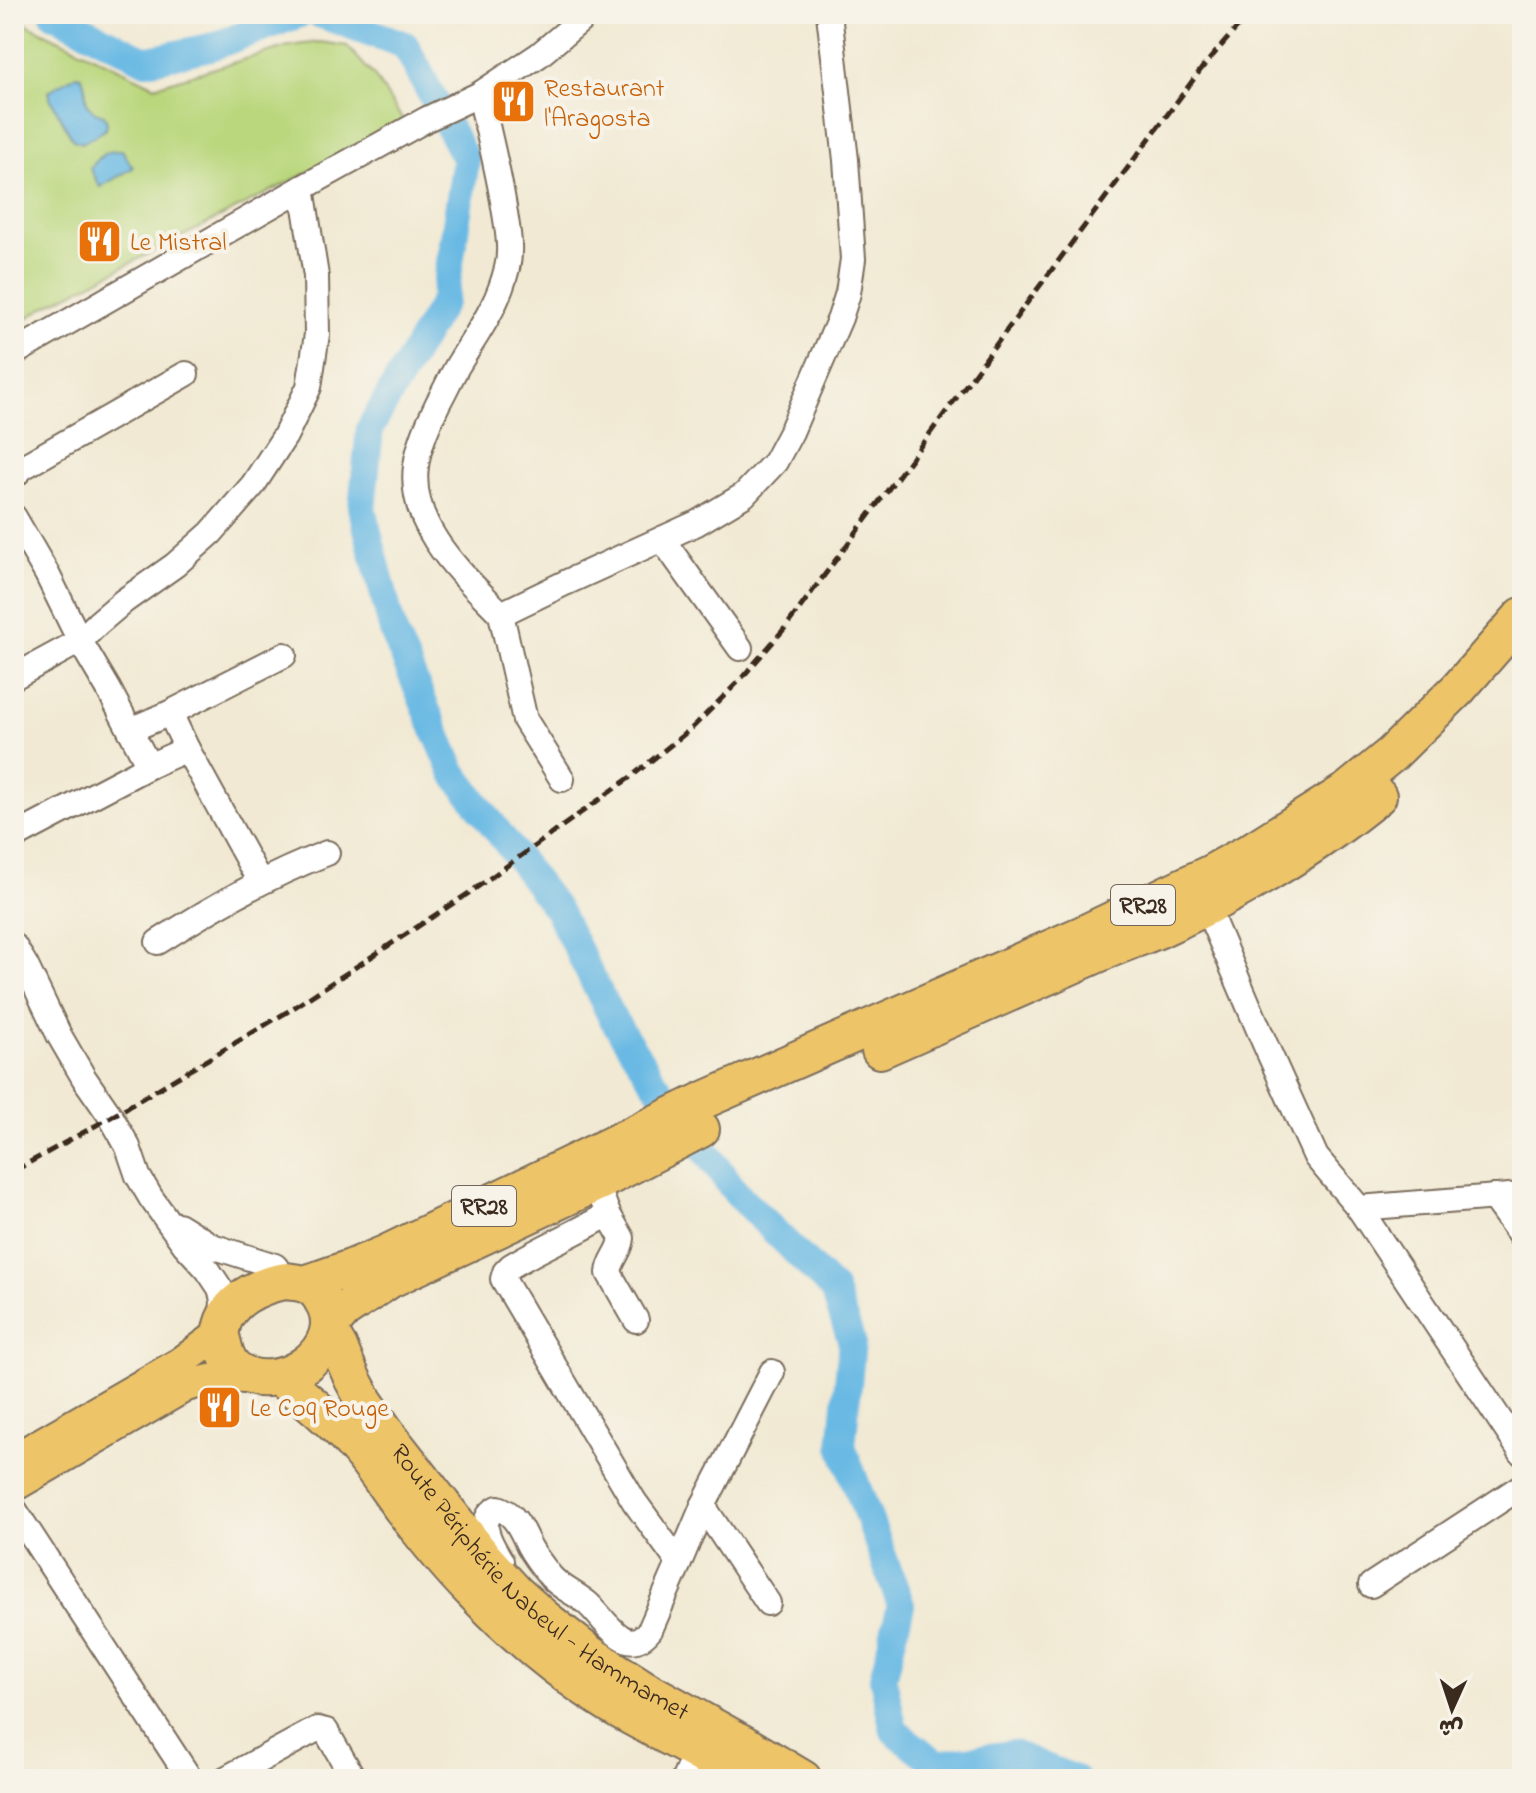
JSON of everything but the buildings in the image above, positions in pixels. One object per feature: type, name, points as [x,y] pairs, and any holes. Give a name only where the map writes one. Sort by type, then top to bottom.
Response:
[{"type":"highway","name":"RR28","points":[[1201,893],[1251,851],[1348,790],[1392,754],[1440,708],[1522,616]]},
{"type":"highway","name":"RR28","points":[[221,1330],[229,1312],[253,1290],[271,1283],[296,1282],[351,1268],[385,1254],[666,1132],[1083,934],[1273,869],[1357,814],[1403,775],[1471,710],[1522,650]]},
{"type":"highway","name":"RR28","points":[[265,1377],[294,1371],[313,1358],[324,1346],[330,1329],[344,1310],[389,1280],[603,1198],[666,1132]]},
{"type":"highway","points":[[296,1282],[317,1291],[327,1307],[330,1329]]},
{"type":"highway","name":"Route Périphérie Nabeul - Hammamet","points":[[330,1329],[365,1402],[388,1435],[485,1559],[516,1593],[591,1655],[803,1779]]},
{"type":"highway","points":[[221,1330],[226,1357],[235,1369],[265,1377]]},
{"type":"highway","name":"Route Périphérie Nabeul - Hammamet","points":[[265,1377],[324,1414],[357,1448],[441,1557],[519,1636],[690,1765],[743,1779]]},
{"type":"main road","name":"RR28","points":[[14,1459],[180,1363],[221,1330]]},
{"type":"main road","name":"RR28","points":[[14,1486],[186,1386],[210,1380],[265,1377]]},
{"type":"street","points":[[14,353],[302,188],[471,98],[539,55],[588,14]]},
{"type":"street","points":[[501,614],[697,523],[744,495],[775,462],[840,318],[848,293],[853,259],[846,160],[829,14]]},
{"type":"street","points":[[471,98],[506,219],[508,266],[491,313],[459,364],[424,432],[415,483],[419,508],[431,532],[465,577],[501,614],[525,720],[562,779]]},
{"type":"street","points":[[14,677],[80,641],[116,608],[175,565],[211,533],[253,485],[285,436],[309,387],[317,334],[316,276],[302,188]]},
{"type":"street","points":[[14,476],[23,467],[186,374]]},
{"type":"street","points":[[14,517],[149,766]]},
{"type":"street","points":[[662,539],[740,648]]},
{"type":"street","points":[[130,730],[284,655]]},
{"type":"street","points":[[170,713],[260,882]]},
{"type":"street","points":[[14,837],[187,749]]},
{"type":"street","points":[[158,942],[214,906],[327,853]]},
{"type":"street","points":[[1201,893],[1316,1157],[1359,1208],[1522,1453]]},
{"type":"street","points":[[14,946],[59,1035],[128,1147],[138,1176],[162,1214],[220,1288],[223,1300],[221,1330]]},
{"type":"street","points":[[1359,1208],[1522,1195]]},
{"type":"street","points":[[1493,1197],[1522,1237]]},
{"type":"street","points":[[603,1198],[622,1238],[609,1273],[636,1320]]},
{"type":"street","points":[[603,1198],[585,1229],[511,1266],[503,1279],[634,1501],[679,1563]]},
{"type":"street","points":[[162,1214],[212,1246],[275,1266],[296,1282]]},
{"type":"street","points":[[516,1593],[486,1529],[487,1518],[498,1508],[512,1515],[553,1580],[587,1603],[626,1640],[646,1635],[703,1506],[772,1372]]},
{"type":"street","points":[[1371,1585],[1522,1486]]},
{"type":"street","points":[[703,1506],[768,1603]]},
{"type":"street","points":[[14,1509],[190,1779]]},
{"type":"street","points":[[225,1779],[317,1729],[326,1731],[354,1779]]},
{"type":"green space","points":[[14,18],[155,86],[289,46],[320,42],[347,46],[375,77],[405,123],[46,306],[14,327]]},
{"type":"water","points":[[76,75],[81,76],[84,82],[87,104],[104,115],[107,123],[106,129],[82,143],[73,140],[49,91]]},
{"type":"water","points":[[122,150],[133,168],[100,187],[90,168],[106,153]]},
{"type":"waterway","points":[[54,14],[146,61],[214,46],[300,14]]},
{"type":"waterway","points":[[319,14],[405,45],[466,160],[444,301],[370,428],[362,509],[393,631],[453,772],[558,911],[611,1016],[650,1076],[737,1194],[833,1289],[852,1342],[842,1446],[901,1605],[883,1678],[894,1731],[938,1764],[1013,1754],[1075,1779]]},
{"type":"railway","points":[[14,1171],[287,1012],[469,893],[632,776],[692,728],[740,680],[785,628],[1202,68],[1249,14]]},
{"type":"place","name":"Restaurant l'Aragosta","points":[[513,102]]},
{"type":"place","name":"Le Mistral","points":[[99,241]]},
{"type":"place","name":"Le Coq Rouge","points":[[219,1407]]}]
